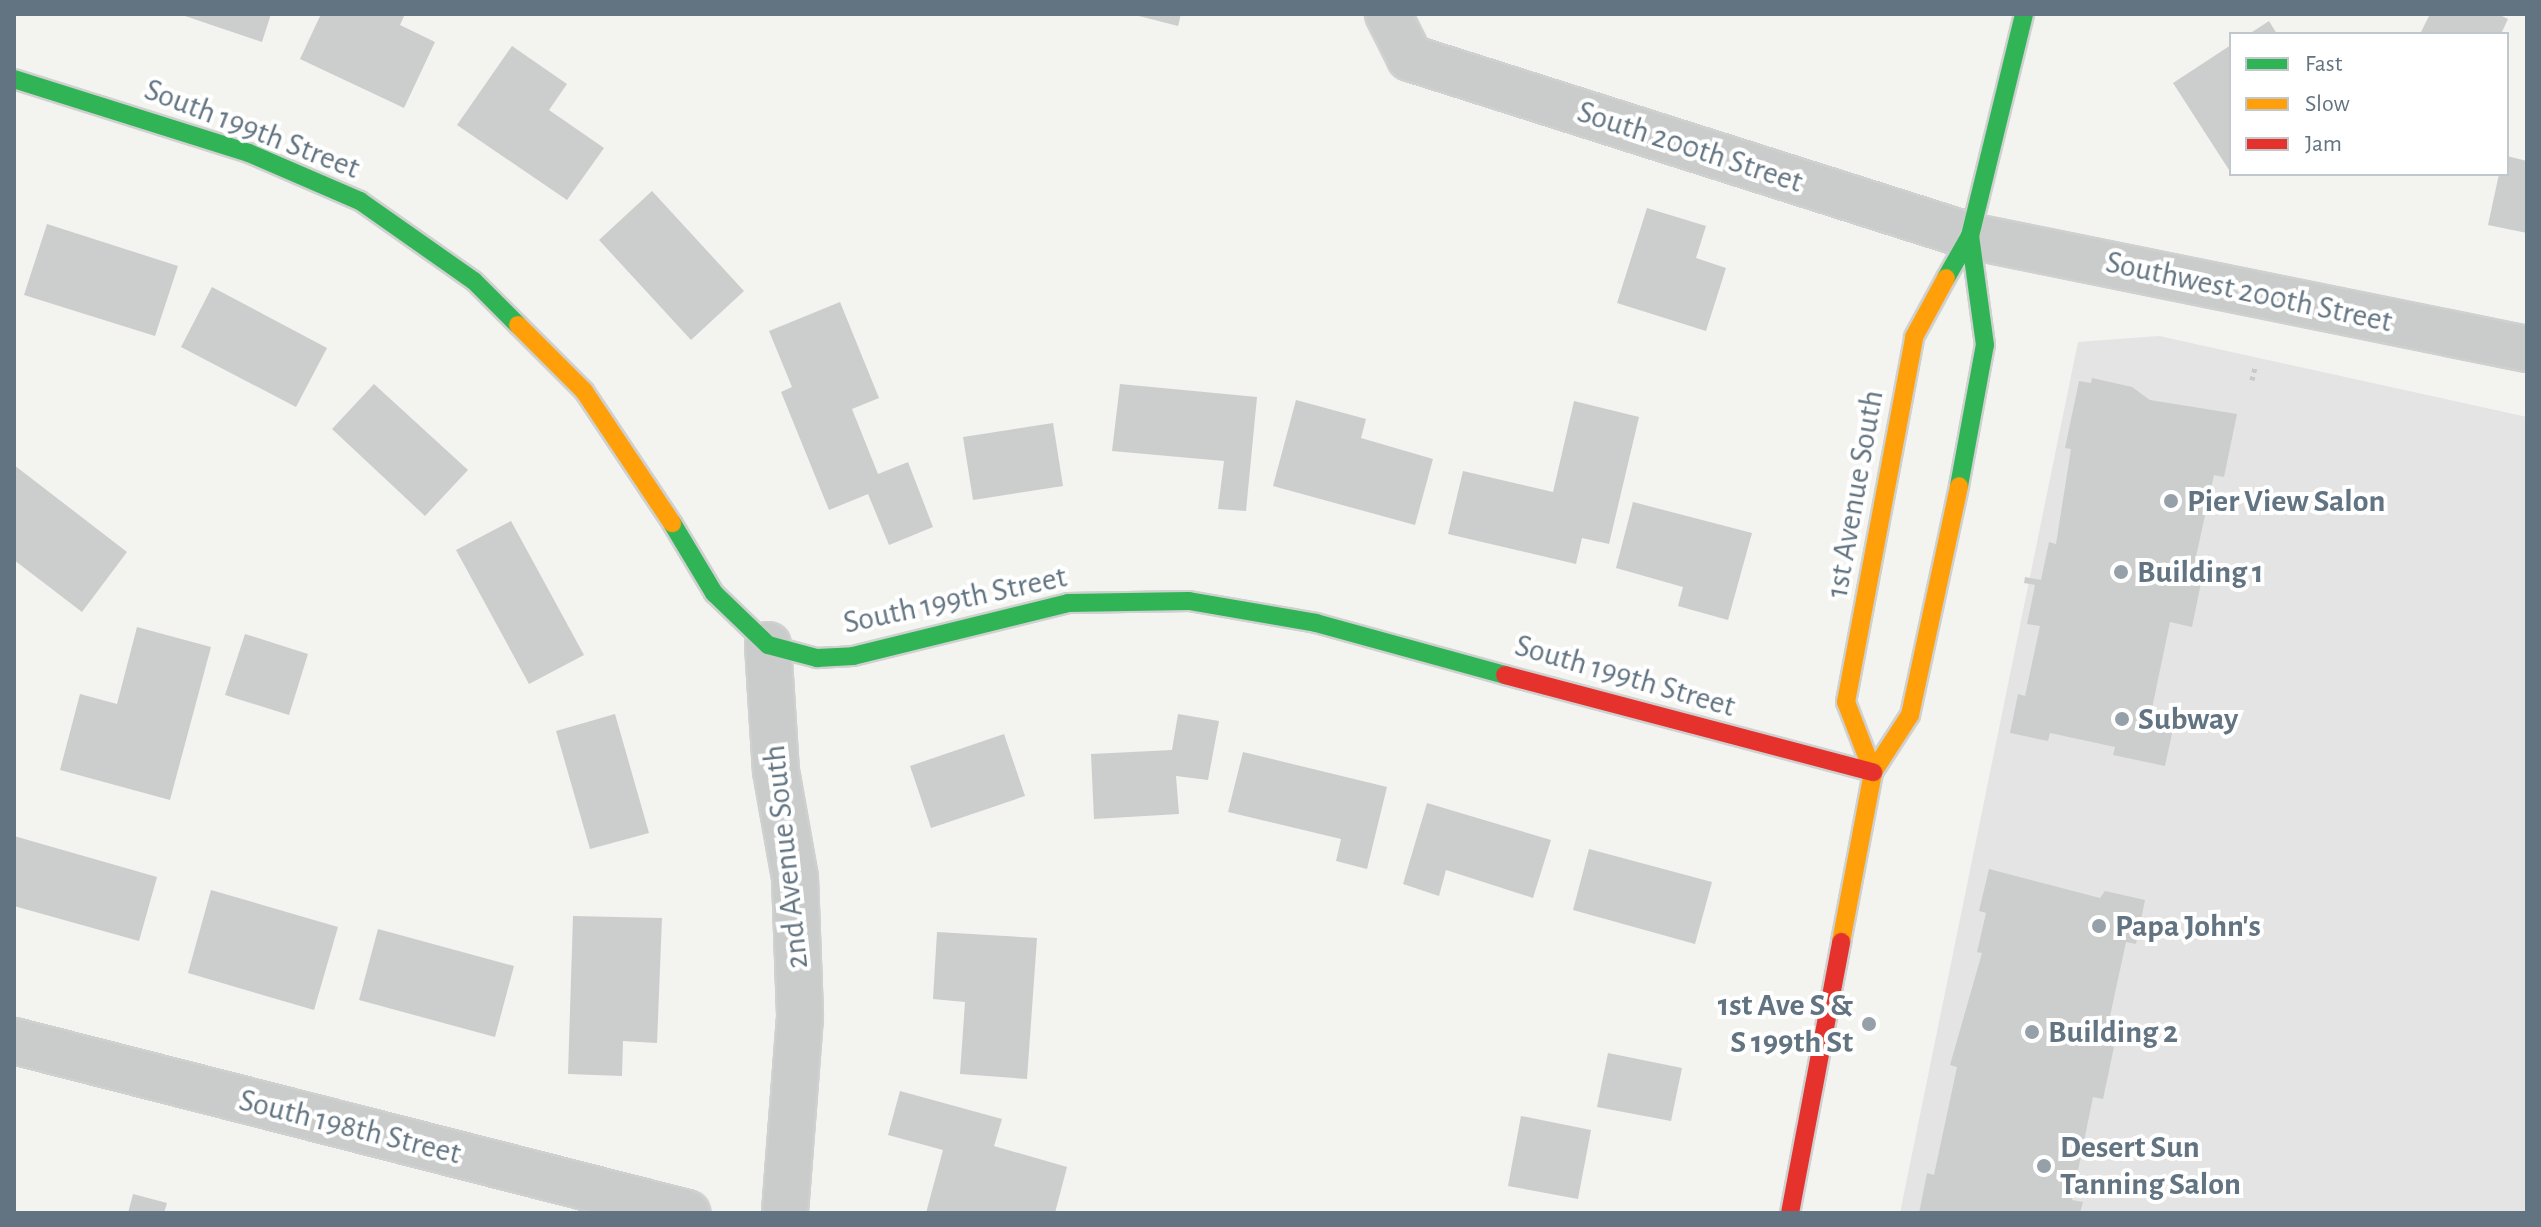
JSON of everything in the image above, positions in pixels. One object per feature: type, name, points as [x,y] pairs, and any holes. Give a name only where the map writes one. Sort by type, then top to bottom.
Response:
[{"type":"street","name":"South 200th Street","points":[[1388,14],[1410,58],[1970,236]]},
{"type":"street","name":"1st Avenue South","points":[[1873,772],[1846,702],[1914,337],[1970,236],[2024,14]]},
{"type":"street","name":"South 199th Street","points":[[14,79],[249,153],[360,201],[474,281],[584,391],[626,447],[714,593],[768,645],[817,658],[853,656],[1068,603],[1189,601],[1316,623],[1755,745],[1873,772]]},
{"type":"street","name":"1st Avenue South","points":[[1790,1213],[1873,772],[1910,715],[1955,509],[1985,345],[1970,236]]},
{"type":"street","name":"Southwest 200th Street","points":[[1970,236],[2527,349]]},
{"type":"street","name":"2nd Avenue South","points":[[768,645],[776,771],[795,878],[800,1017],[785,1213]]},
{"type":"street","name":"South 198th Street","points":[[14,1041],[687,1213]]},
{"type":"path","points":[[2252,380],[2255,367]]},
{"type":"shaded area","points":[[2159,336],[2527,417],[2527,1213],[1900,1213],[2078,342]]},
{"type":"building","points":[[179,14],[271,14],[262,42]]},
{"type":"building","points":[[321,14],[405,14],[400,25],[435,42],[404,108],[300,59]]},
{"type":"building","points":[[1131,14],[1181,14],[1178,26]]},
{"type":"building","points":[[2430,14],[2498,14],[2508,19],[2502,32],[2421,32]]},
{"type":"building","points":[[2269,21],[2276,32],[2252,32]]},
{"type":"building","points":[[512,46],[567,84],[549,110],[604,148],[567,200],[457,125]]},
{"type":"building","points":[[2229,46],[2229,170],[2173,83]]},
{"type":"building","points":[[2509,156],[2527,161],[2527,233],[2488,225],[2499,176],[2509,176]]},
{"type":"building","points":[[652,191],[744,291],[691,340],[599,240]]},
{"type":"building","points":[[1647,208],[1706,226],[1696,258],[1726,268],[1706,331],[1617,303]]},
{"type":"building","points":[[47,224],[178,266],[155,336],[24,295]]},
{"type":"building","points":[[212,287],[327,348],[296,407],[181,347]]},
{"type":"building","points":[[840,302],[879,398],[852,409],[878,474],[908,462],[933,527],[889,545],[868,494],[829,510],[781,392],[792,387],[769,331]]},
{"type":"building","name":"Building 1","points":[[2092,378],[2132,387],[2150,400],[2237,414],[2224,477],[2214,475],[2193,570],[2203,573],[2192,627],[2170,622],[2150,718],[2174,724],[2165,766],[2113,755],[2115,747],[2050,733],[2048,741],[2010,733],[2018,694],[2025,696],[2040,626],[2027,624],[2035,585],[2024,583],[2025,577],[2041,580],[2049,542],[2056,544],[2071,449],[2065,448],[2079,381],[2091,383]]},
{"type":"building","points":[[374,384],[468,470],[425,516],[332,429]]},
{"type":"building","points":[[1120,384],[1257,397],[1246,511],[1218,509],[1224,461],[1112,451]]},
{"type":"building","points":[[1296,400],[1366,419],[1361,438],[1433,459],[1415,525],[1273,486]]},
{"type":"building","points":[[1574,401],[1639,417],[1609,544],[1582,538],[1576,564],[1448,534],[1463,471],[1553,492]]},
{"type":"building","points":[[1053,423],[1063,486],[973,500],[963,437]]},
{"type":"building","points":[[14,465],[127,552],[82,612],[14,560]]},
{"type":"building","points":[[1633,502],[1752,533],[1728,620],[1678,606],[1683,587],[1616,568]]},
{"type":"building","points":[[511,521],[584,655],[529,684],[456,550]]},
{"type":"building","points":[[137,627],[211,647],[170,800],[60,770],[80,694],[117,704]]},
{"type":"building","points":[[245,634],[308,654],[289,715],[225,695]]},
{"type":"building","points":[[615,714],[649,833],[590,849],[556,731]]},
{"type":"building","points":[[1178,714],[1219,721],[1208,780],[1176,776],[1179,814],[1094,819],[1091,754],[1172,750]]},
{"type":"building","points":[[1004,734],[1025,796],[931,828],[910,766]]},
{"type":"building","points":[[1243,752],[1387,787],[1367,869],[1336,861],[1341,839],[1228,812]]},
{"type":"building","points":[[1427,803],[1551,840],[1533,898],[1446,870],[1439,896],[1403,884]]},
{"type":"building","points":[[14,836],[157,877],[139,941],[14,906]]},
{"type":"building","points":[[1589,849],[1712,882],[1695,944],[1573,910]]},
{"type":"building","name":"Building 2","points":[[1989,869],[2100,898],[2105,891],[2145,900],[2136,944],[2126,942],[2104,1044],[2114,1047],[2103,1099],[2093,1097],[2072,1200],[2083,1202],[2080,1213],[1919,1213],[1927,1173],[1934,1175],[1957,1067],[1950,1065],[1982,953],[1977,952],[1986,913],[1979,911]]},
{"type":"building","points":[[211,890],[338,927],[314,1010],[188,973]]},
{"type":"building","points":[[573,916],[662,918],[657,1043],[623,1041],[622,1076],[568,1074]]},
{"type":"building","points":[[378,929],[514,966],[495,1037],[359,1000]]},
{"type":"building","points":[[937,932],[1037,938],[1027,1079],[960,1074],[965,1002],[933,999]]},
{"type":"building","points":[[1608,1053],[1682,1068],[1671,1121],[1597,1107]]},
{"type":"building","points":[[900,1091],[1002,1119],[994,1146],[1067,1167],[1055,1213],[926,1213],[943,1150],[888,1135]]},
{"type":"building","points":[[1521,1116],[1591,1130],[1578,1199],[1508,1186]]},
{"type":"building","points":[[133,1194],[167,1203],[164,1213],[128,1213]]},
{"type":"traffic: fast","points":[[1946,278],[1970,236],[2024,14]]},
{"type":"traffic: fast","points":[[14,79],[249,153],[360,201],[474,281],[518,325]]},
{"type":"traffic: fast","points":[[1959,486],[1985,345],[1970,236]]},
{"type":"traffic: fast","points":[[672,523],[714,593],[768,645],[817,658],[853,656],[1068,603],[1189,601],[1316,623],[1505,675]]},
{"type":"traffic: slow","points":[[1873,772],[1846,702],[1914,337],[1946,278]]},
{"type":"traffic: slow","points":[[518,325],[584,391],[672,523]]},
{"type":"traffic: slow","points":[[1841,942],[1873,772],[1910,715],[1959,486]]},
{"type":"traffic: jam","points":[[1505,675],[1873,772]]},
{"type":"traffic: jam","points":[[1790,1213],[1841,942]]},
{"type":"place","name":"Pier View Salon","points":[[2171,501]]},
{"type":"place","name":"Building 1","points":[[2121,572]]},
{"type":"place","name":"Subway","points":[[2122,719]]},
{"type":"place","name":"Papa John's","points":[[2099,926]]},
{"type":"place","name":"1st Ave S & S 199th St","points":[[1869,1024]]},
{"type":"place","name":"Building 2","points":[[2032,1032]]},
{"type":"place","name":"Desert Sun Tanning Salon","points":[[2044,1166]]}]
